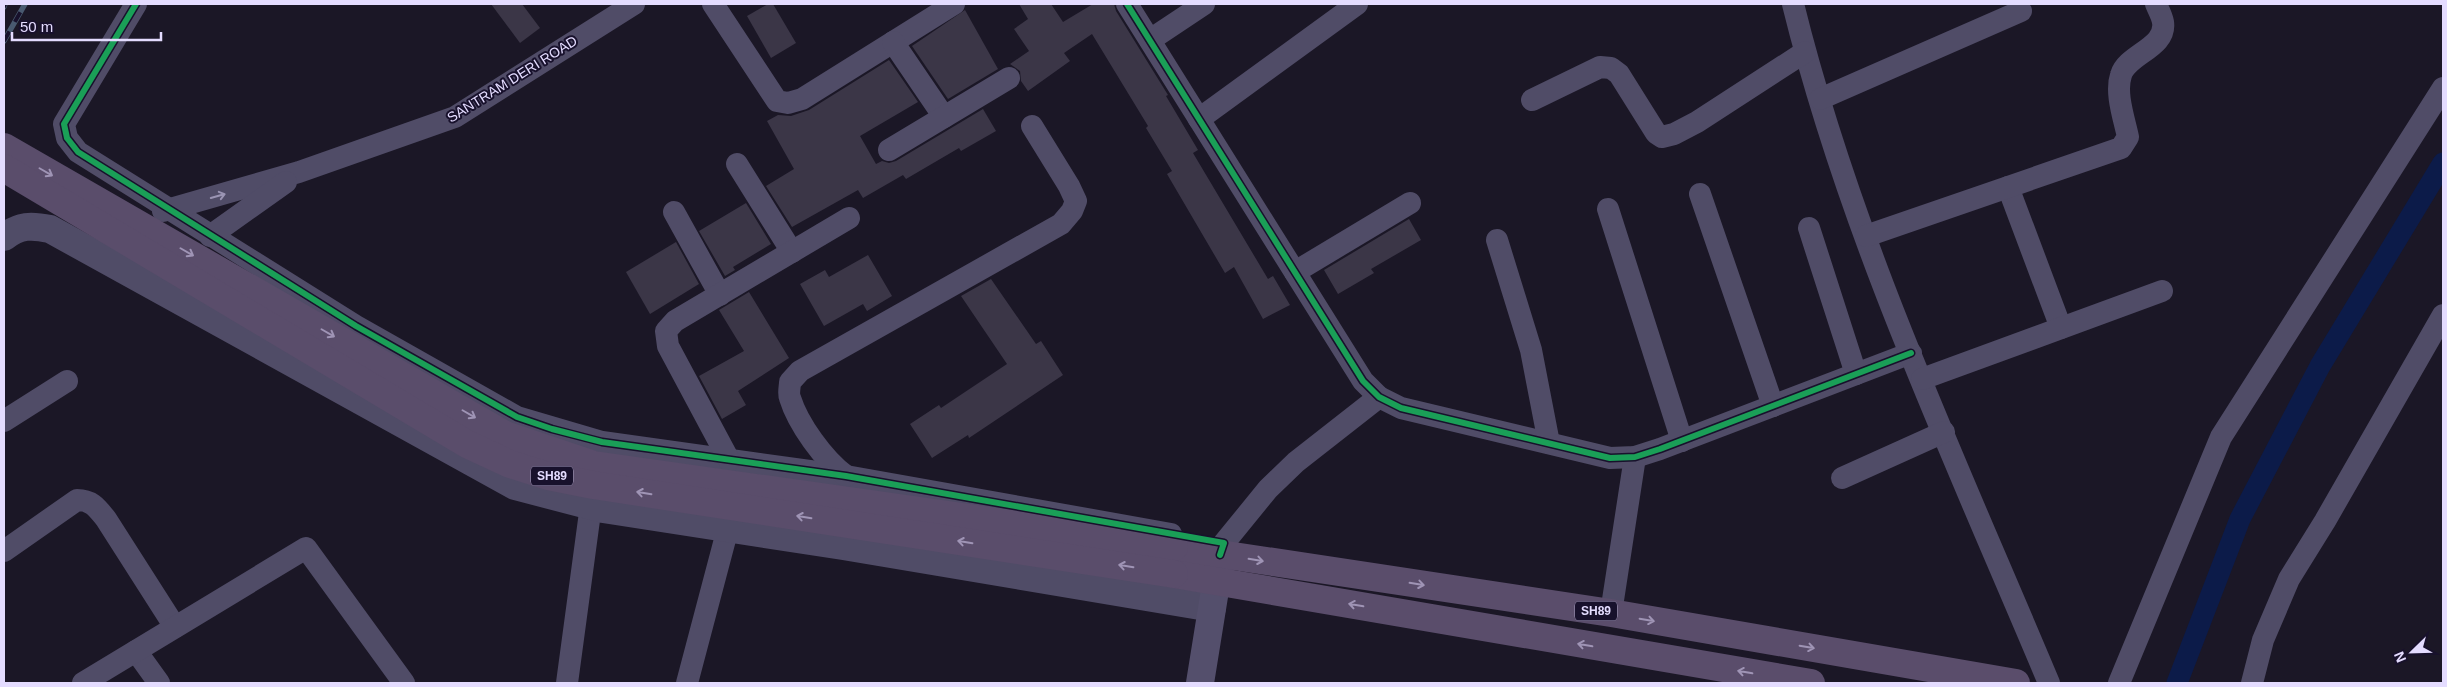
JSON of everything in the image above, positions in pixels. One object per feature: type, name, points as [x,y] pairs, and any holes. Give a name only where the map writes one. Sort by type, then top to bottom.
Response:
[{"type":"main road","name":"SH89","points":[[4,147],[505,435],[526,443],[594,465],[1174,560]]},
{"type":"main road","name":"SH89","points":[[4,168],[467,444],[510,464],[548,476],[593,485],[1174,560],[1220,559],[1611,613],[2016,683]]},
{"type":"main road","name":"SH89","points":[[1220,559],[1811,683]]},
{"type":"main road","points":[[1200,683],[1220,559]]},
{"type":"street","points":[[136,4],[64,124],[68,138],[78,152],[356,326],[517,417],[602,442],[846,476],[1220,559],[1268,489],[1296,462],[1378,397]]},
{"type":"street","name":"SANTRAM DERI ROAD","points":[[66,238],[299,172],[455,117],[634,4]]},
{"type":"street","points":[[713,4],[777,101],[788,103],[802,99],[954,4]]},
{"type":"street","points":[[1127,4],[1363,381],[1378,397],[1401,408],[1610,458],[1635,457],[1911,354]]},
{"type":"street","points":[[1150,40],[1204,4]]},
{"type":"street","points":[[1199,119],[1357,4]]},
{"type":"street","points":[[1793,4],[1805,52],[1866,236],[1911,354],[2049,683]]},
{"type":"street","points":[[1866,236],[2121,148],[2128,137],[2119,85],[2121,75],[2124,67],[2160,37],[2164,23],[2156,4]]},
{"type":"street","points":[[1820,99],[2021,11]]},
{"type":"street","points":[[893,42],[944,117]]},
{"type":"street","points":[[1532,100],[1600,67],[1611,68],[1619,74],[1656,133],[1662,137],[1674,134],[1697,122],[1805,52]]},
{"type":"street","points":[[889,150],[1009,78]]},
{"type":"street","points":[[2119,683],[2221,437],[2443,88]]},
{"type":"street","points":[[846,476],[834,467],[811,439],[789,397],[790,382],[800,370],[1061,224],[1072,211],[1076,201],[1070,186],[1032,126]]},
{"type":"street","points":[[737,164],[792,252]]},
{"type":"street","name":"SANTRAM DERI ROAD","points":[[210,236],[299,172]]},
{"type":"street","points":[[2008,187],[2061,328]]},
{"type":"street","points":[[1700,194],[1773,406]]},
{"type":"street","points":[[1295,272],[1410,203]]},
{"type":"street","points":[[1608,209],[1682,441]]},
{"type":"street","points":[[674,212],[720,295]]},
{"type":"street","points":[[729,460],[668,346],[666,331],[675,321],[848,218]]},
{"type":"street","points":[[4,237],[16,228],[32,225],[50,229],[515,486],[591,506],[1212,608]]},
{"type":"street","points":[[1809,228],[1856,374]]},
{"type":"street","points":[[1498,240],[1531,350],[1549,443]]},
{"type":"street","points":[[1922,379],[2162,291]]},
{"type":"street","points":[[2252,683],[2263,640],[2289,579],[2325,521],[2443,315]]},
{"type":"street","points":[[4,421],[67,381]]},
{"type":"street","points":[[1842,478],[1944,432]]},
{"type":"street","points":[[1611,613],[1635,457]]},
{"type":"street","points":[[4,551],[77,500],[86,500],[96,507],[106,519],[175,627]]},
{"type":"street","points":[[567,683],[591,506]]},
{"type":"street","points":[[687,683],[728,528]]},
{"type":"street","points":[[83,683],[306,548],[404,683]]},
{"type":"street","points":[[136,651],[159,683]]},
{"type":"building","points":[[491,4],[522,4],[540,28],[520,43]]},
{"type":"building","points":[[768,4],[773,4],[796,43],[771,58],[747,16]]},
{"type":"building","points":[[1019,4],[1051,4],[1063,22],[1093,4],[1114,4],[1116,11],[1168,95],[1166,96],[1198,150],[1193,153],[1268,279],[1273,276],[1290,305],[1263,319],[1234,267],[1225,273],[1167,174],[1172,171],[1146,128],[1148,126],[1092,34],[1064,53],[1070,61],[1028,91],[1021,81],[1020,71],[1010,64],[1029,51],[1014,29],[1028,19]]},
{"type":"building","points":[[965,10],[998,69],[948,99],[912,46]]},
{"type":"building","points":[[889,60],[918,102],[860,136],[876,164],[882,161],[889,163],[896,161],[983,109],[996,131],[961,151],[959,148],[906,179],[903,175],[863,198],[858,190],[792,227],[766,186],[794,169],[767,121],[778,115],[791,116],[809,110]]},
{"type":"building","points":[[746,203],[771,244],[733,267],[735,270],[725,276],[699,231]]},
{"type":"building","points":[[1409,219],[1421,240],[1371,269],[1374,273],[1338,294],[1324,270]]},
{"type":"building","points":[[676,242],[699,284],[650,314],[626,272]]},
{"type":"building","points":[[868,255],[892,296],[867,311],[863,304],[824,326],[800,284],[825,270],[829,277]]},
{"type":"building","points":[[991,279],[1036,344],[1041,341],[1063,375],[969,438],[968,435],[932,458],[910,424],[939,405],[941,408],[1007,364],[961,296]]},
{"type":"building","points":[[749,292],[789,358],[738,391],[746,405],[722,419],[699,376],[744,351],[719,310]]},
{"type":"waterway","points":[[2177,683],[2240,519],[2320,366],[2443,163]]},
{"type":"railway","points":[[4,41],[25,4]]},
{"type":"cycle path","points":[[136,4],[64,124],[67,138],[78,152],[356,326],[517,417],[552,429],[602,442],[846,476],[1224,543],[1220,555]]},
{"type":"cycle path","points":[[1127,4],[1363,381],[1379,397],[1401,408],[1610,458],[1635,457],[1911,353]]}]
